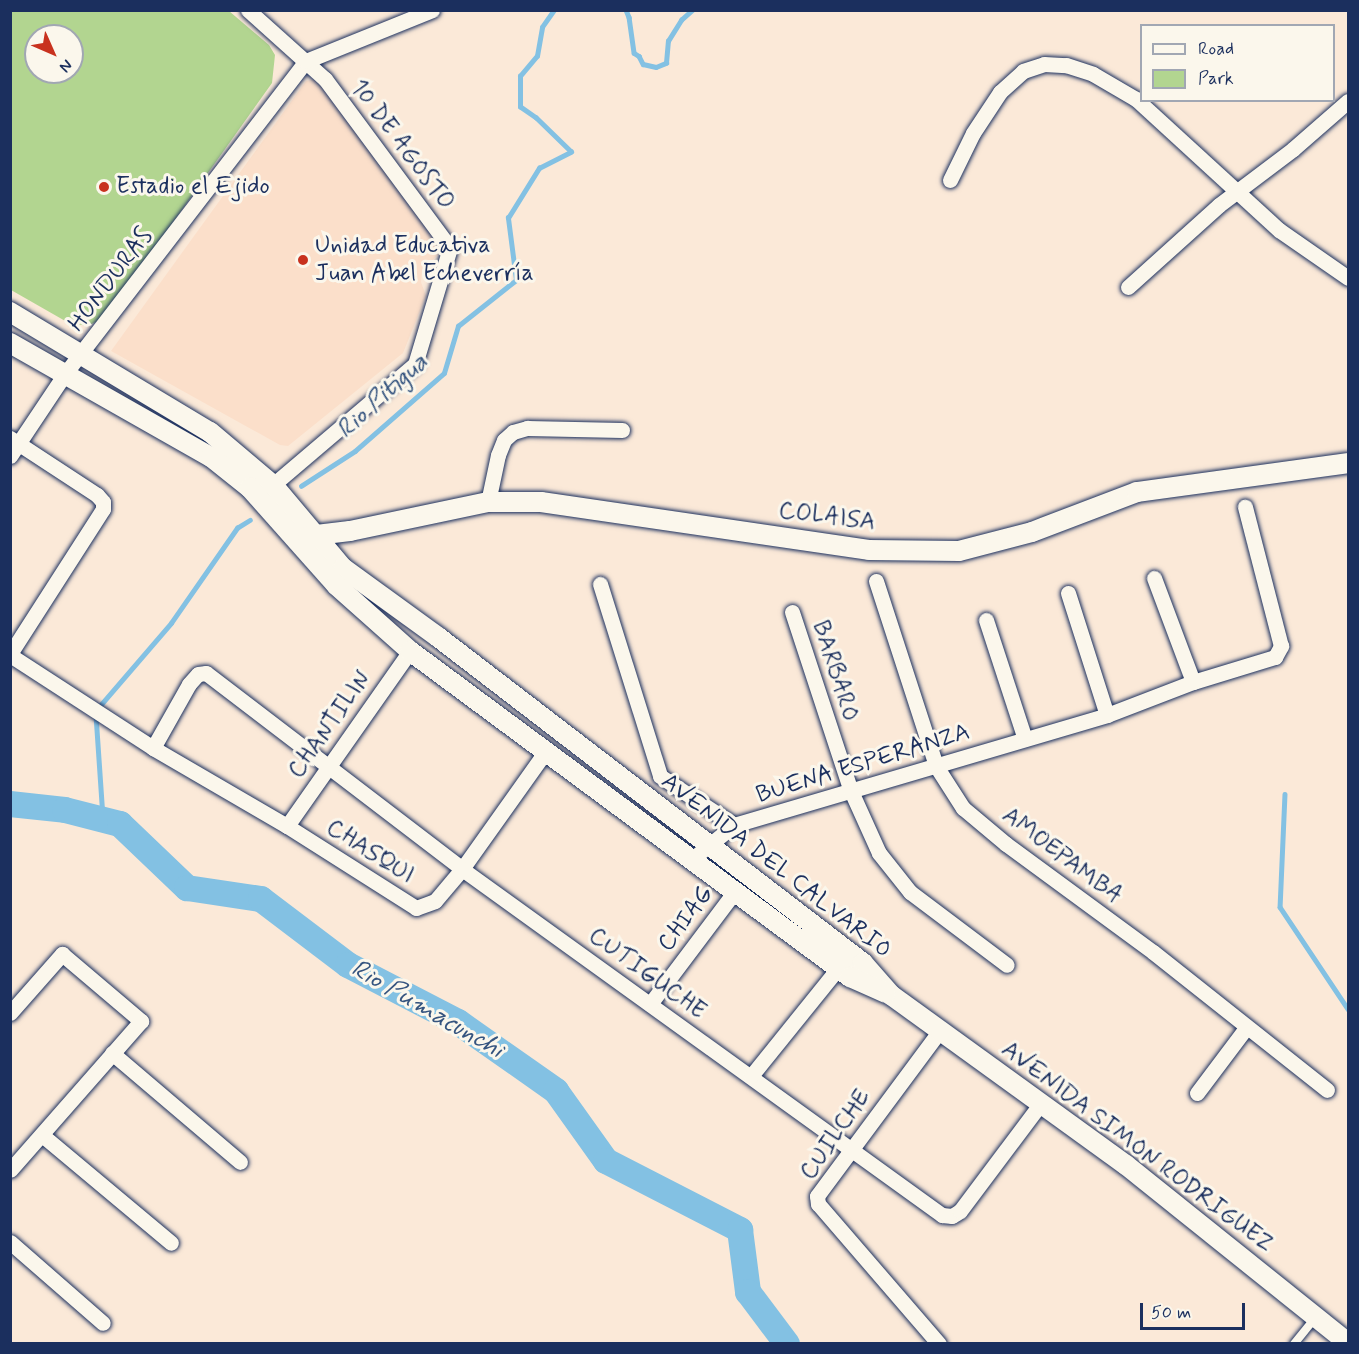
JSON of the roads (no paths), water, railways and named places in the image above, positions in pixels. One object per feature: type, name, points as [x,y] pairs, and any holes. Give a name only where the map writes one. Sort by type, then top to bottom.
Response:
[{"type":"street","name":"10 DE AGOSTO","points":[[248,10],[306,61],[332,88],[447,244],[448,251],[415,364],[273,485]]},
{"type":"street","points":[[306,61],[432,10]]},
{"type":"street","name":"HONDURAS","points":[[13,446],[64,375],[306,61]]},
{"type":"street","points":[[950,180],[973,133],[1000,92],[1023,71],[1044,64],[1066,65],[1093,74],[1136,99],[1279,230],[1348,278]]},
{"type":"street","points":[[1128,287],[1236,191],[1293,149],[1348,100]]},
{"type":"street","name":"AVENIDA DEL CALVARIO","points":[[10,312],[210,432],[273,485],[317,534],[343,568],[438,637],[862,963],[891,995]]},
{"type":"street","name":"AVENIDA DEL CALVARIO","points":[[10,343],[211,457],[250,488],[336,585],[410,651],[736,890],[850,977],[891,995]]},
{"type":"street","points":[[488,502],[498,455],[504,440],[513,432],[526,428],[622,430]]},
{"type":"street","points":[[10,655],[103,509],[103,502],[97,495],[13,446]]},
{"type":"street","name":"COLAISA","points":[[292,538],[350,531],[488,502],[541,502],[869,550],[958,551],[1032,532],[1137,492],[1348,463]]},
{"type":"street","name":"BUENA ESPERANZA","points":[[600,584],[660,776],[734,825],[1107,715],[1193,682],[1275,657],[1281,646],[1245,507]]},
{"type":"street","points":[[1154,578],[1193,682]]},
{"type":"street","name":"AMOEPAMBA","points":[[876,581],[936,766],[963,808],[997,837],[1153,952],[1327,1090]]},
{"type":"street","points":[[1068,592],[1107,715]]},
{"type":"street","name":"BARBARO","points":[[792,612],[851,791],[879,854],[910,892],[1006,965]]},
{"type":"street","points":[[986,620],[1025,739]]},
{"type":"street","name":"CHANTILIN","points":[[287,826],[410,651]]},
{"type":"street","name":"CHASQUI","points":[[10,655],[153,748],[287,826],[416,908],[435,901],[462,869],[546,751]]},
{"type":"street","name":"CUTIGUCHE","points":[[153,748],[189,684],[198,674],[206,673],[462,869],[942,1215],[952,1216],[960,1211],[1041,1103]]},
{"type":"street","points":[[692,859],[734,825]]},
{"type":"street","name":"CHIAG","points":[[650,1004],[736,890]]},
{"type":"street","points":[[10,1013],[62,954],[141,1021],[10,1170]]},
{"type":"street","points":[[752,1076],[838,968]]},
{"type":"street","name":"AVENIDA SIMON RODRIGUEZ","points":[[891,995],[939,1032],[1126,1165],[1348,1343]]},
{"type":"street","points":[[1197,1093],[1246,1028]]},
{"type":"street","name":"CUILCHE","points":[[939,1032],[817,1196],[818,1204],[939,1344]]},
{"type":"street","points":[[112,1053],[240,1162]]},
{"type":"street","points":[[42,1135],[171,1243]]},
{"type":"street","points":[[10,1242],[103,1323]]},
{"type":"lane","points":[[1294,1344],[1316,1317]]},
{"type":"waterway","name":"Rio Pitigua","points":[[301,486],[355,451],[444,373],[458,326],[516,280],[508,218],[539,168],[571,152],[536,118],[520,107],[520,76],[537,56],[542,27],[554,10]]},
{"type":"waterway","name":"Rio Pitigua","points":[[626,10],[634,53],[639,56],[643,64],[656,67],[666,63],[668,41],[681,20],[692,10]]},
{"type":"waterway","name":"Rio Pitigua","points":[[98,708],[171,623],[237,528],[250,520]]},
{"type":"waterway","name":"Rio Pitigua","points":[[96,715],[103,819]]},
{"type":"waterway","points":[[1285,794],[1280,907],[1348,1009]]},
{"type":"waterway","name":"Rio Pumacunchi","points":[[10,804],[65,810],[120,824],[187,888],[261,899],[348,965],[458,1022],[556,1091],[606,1161],[740,1230],[748,1292],[787,1344]]},
{"type":"place","name":"Estadio el Ejido","points":[[104,187]]},
{"type":"place","name":"Unidad Educativa Juan Abel Echeverría","points":[[303,260]]}]
